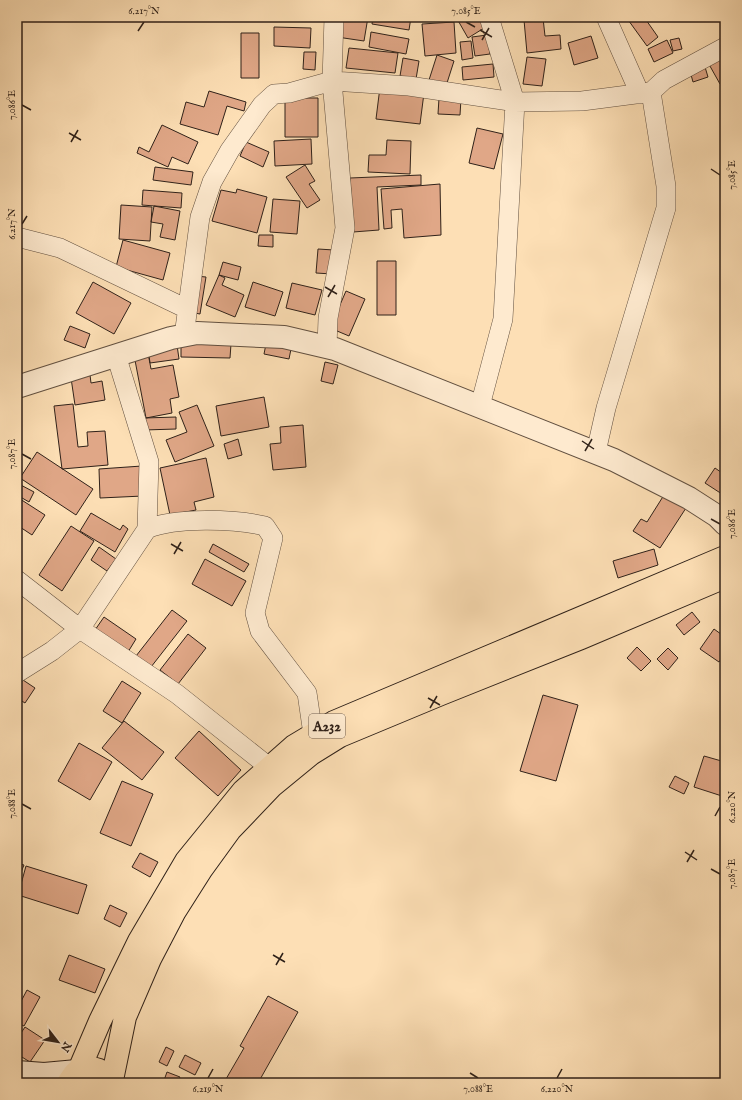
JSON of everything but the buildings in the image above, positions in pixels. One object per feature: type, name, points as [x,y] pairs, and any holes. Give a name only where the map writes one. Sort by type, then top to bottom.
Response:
[{"type":"main road","name":"A232","points":[[75,1075],[139,941],[186,861],[244,791],[294,746],[334,722],[418,685],[651,590],[725,557]]},
{"type":"main road","name":"A232","points":[[112,1082],[125,1017],[150,959],[175,911],[201,870],[230,830],[272,786],[311,754],[340,736],[440,694],[581,638],[725,577]]},
{"type":"main road","name":"A232","points":[[75,1075],[90,1068],[98,1069],[106,1074],[112,1082]]},
{"type":"street","points":[[327,347],[328,318],[345,228],[332,81],[334,17]]},
{"type":"street","points":[[480,406],[503,319],[515,102],[489,17]]},
{"type":"street","points":[[596,452],[606,408],[666,208],[666,186],[646,93],[606,17]]},
{"type":"street","points":[[184,336],[200,217],[212,182],[230,150],[262,105],[274,94],[289,93],[332,81],[409,86],[515,102],[582,101],[646,93],[664,80],[725,47]]},
{"type":"street","points":[[17,236],[60,248],[187,309]]},
{"type":"street","points":[[17,387],[171,338],[197,333],[284,337],[327,347],[596,452],[689,498],[717,516],[725,524]]},
{"type":"street","points":[[17,673],[52,650],[80,628],[147,529],[149,462],[116,356]]},
{"type":"street","points":[[147,529],[160,524],[186,520],[252,523],[265,526],[273,538],[255,613],[260,631],[307,692],[313,734]]},
{"type":"street","points":[[17,580],[80,628],[177,694],[269,767]]},
{"type":"street","points":[[17,1072],[75,1075]]},
{"type":"street","points":[[17,1080],[21,1083]]}]
